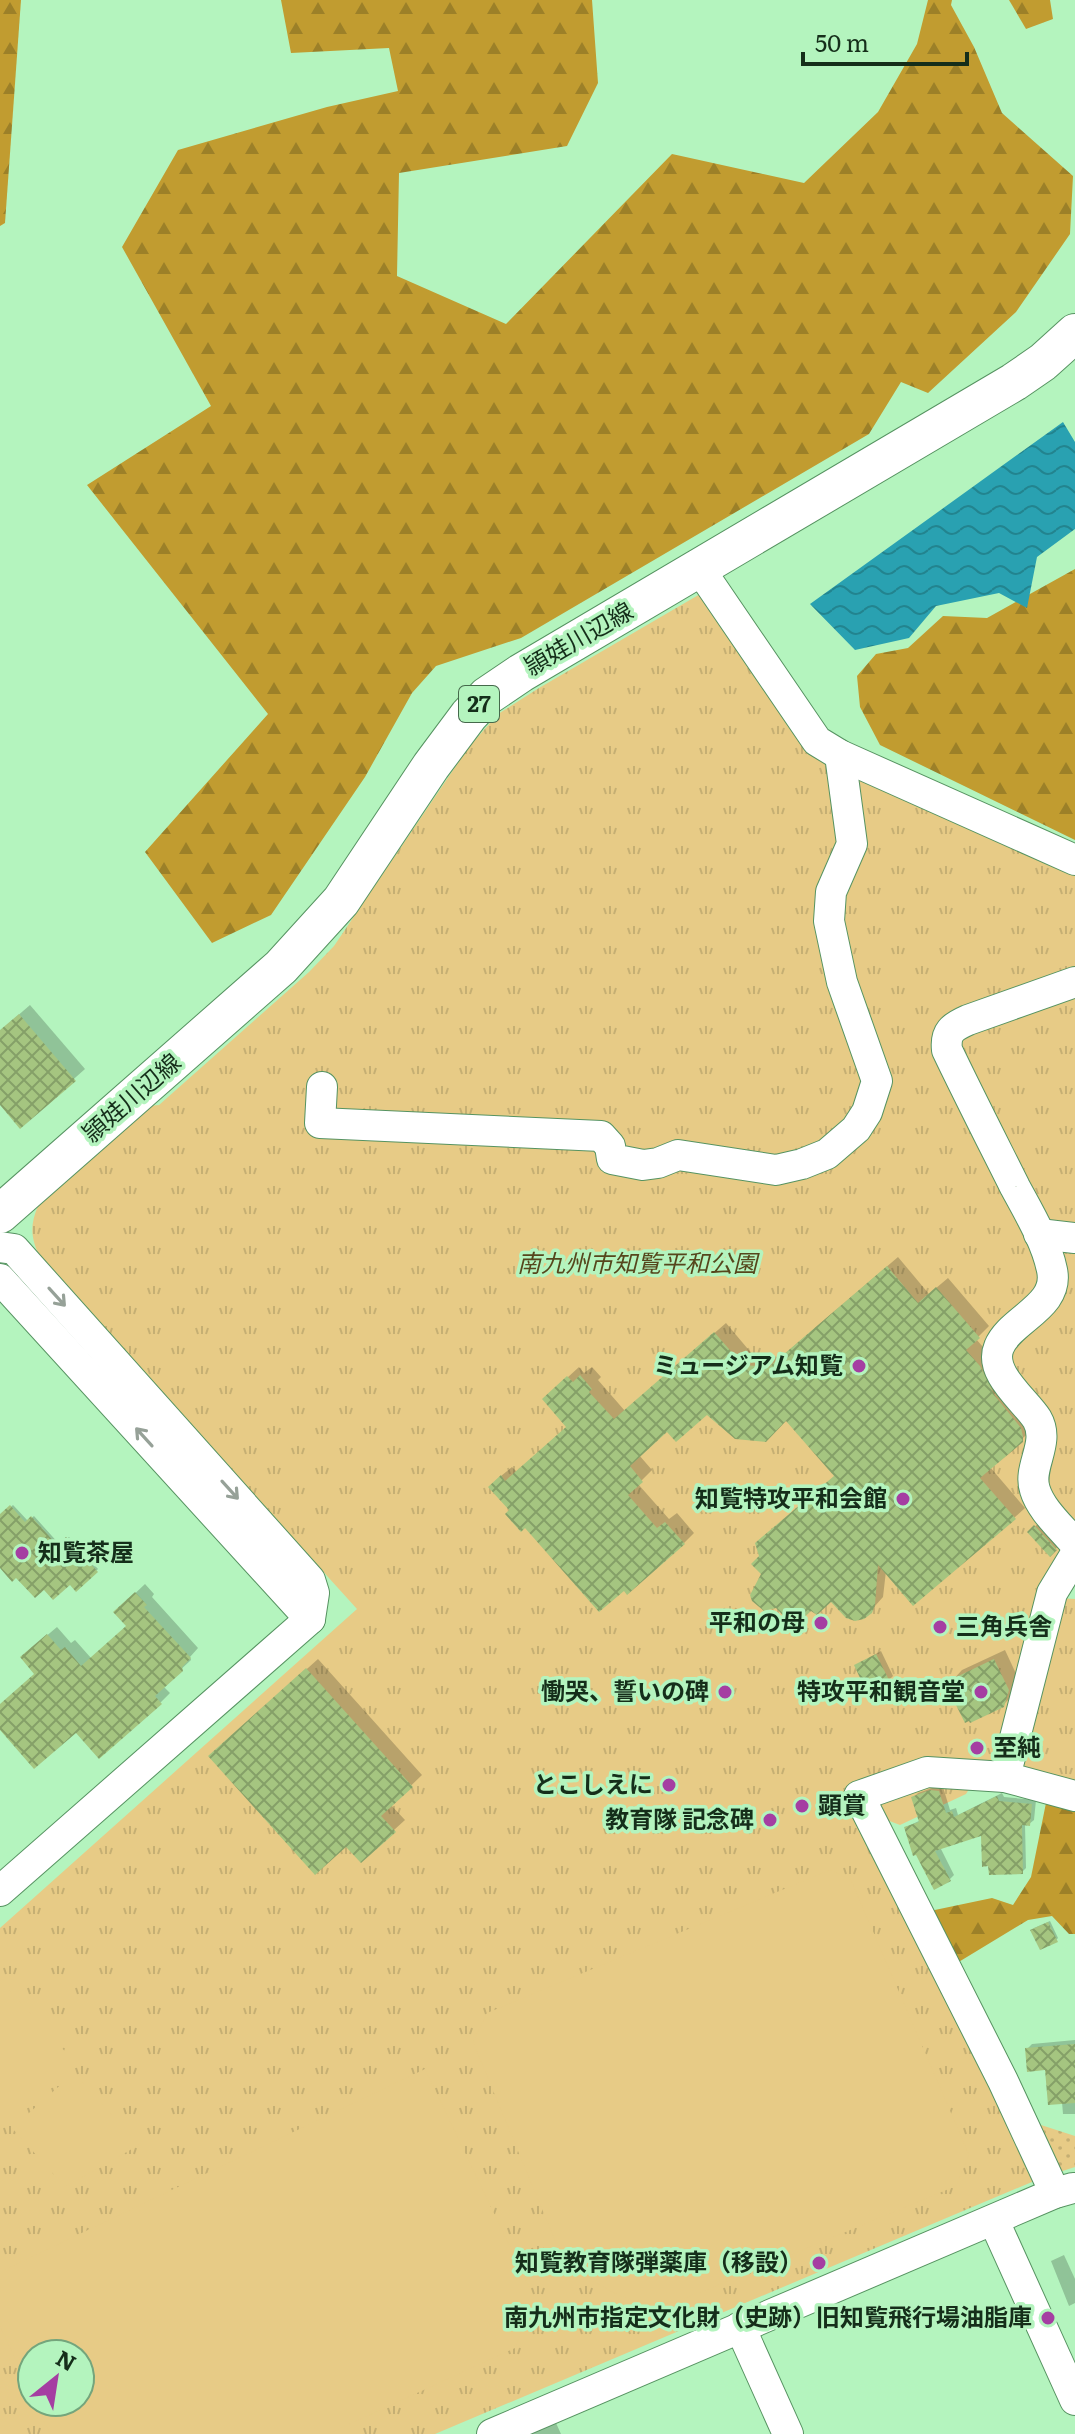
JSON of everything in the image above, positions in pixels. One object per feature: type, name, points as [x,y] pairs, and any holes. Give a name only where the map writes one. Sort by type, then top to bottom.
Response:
[{"type":"main road","name":"頴娃川辺線","points":[[0,1214],[281,967],[313,934],[370,860],[455,733],[487,696],[1014,382],[1043,362],[1075,333]]},
{"type":"street","points":[[699,568],[817,741],[840,755],[1075,860]]},
{"type":"street","points":[[322,1087],[320,1123],[601,1136],[610,1146],[612,1159],[643,1165],[678,1155],[776,1170],[827,1154],[856,1129],[867,1112],[877,1081],[842,982],[829,921],[831,892],[852,844],[840,755]]},
{"type":"street","points":[[1075,982],[968,1020],[952,1027],[946,1038],[947,1050],[1039,1234],[1053,1272],[1053,1282],[1038,1309],[1005,1336],[997,1349],[997,1358],[1004,1377],[1038,1421],[1042,1434],[1033,1480],[1035,1492],[1075,1544]]},
{"type":"street","points":[[1039,1234],[1075,1238]]},
{"type":"street","points":[[0,1247],[14,1249],[310,1580],[314,1593],[310,1619],[5,1876]]},
{"type":"street","points":[[0,1279],[310,1619]]},
{"type":"street","points":[[1005,1777],[1052,1593],[1075,1555]]},
{"type":"street","points":[[492,2434],[1065,2190],[1003,2081],[859,1796],[927,1772],[1005,1777],[1075,1796]]},
{"type":"street","points":[[994,2221],[1075,2400]]},
{"type":"street","points":[[740,2327],[788,2434]]},
{"type":"green space","points":[[0,0],[21,0],[5,223],[0,226]]},
{"type":"green space","points":[[281,0],[592,0],[598,83],[567,146],[399,173],[397,276],[506,324],[672,154],[804,183],[878,112],[917,44],[928,0],[952,0],[951,5],[974,47],[1002,113],[1073,176],[1070,234],[1016,312],[928,393],[901,382],[869,434],[521,638],[436,666],[412,693],[365,777],[271,915],[212,943],[145,852],[268,714],[87,485],[211,406],[122,247],[178,150],[327,107],[398,91],[389,48],[291,53]]},
{"type":"green space","points":[[1009,0],[1050,0],[1053,19],[1026,29]]},
{"type":"green space","points":[[1075,569],[1075,840],[880,745],[860,707],[857,676],[876,654],[908,648],[943,616],[987,618]]},
{"type":"green space","name":"南九州市知覧平和公園","points":[[719,583],[807,711],[841,745],[1075,854],[1075,1537],[1003,1755],[973,1783],[966,1794],[900,1825],[879,1817],[1039,2179],[435,2434],[0,2434],[0,1928],[357,1609],[42,1261],[32,1234],[35,1214],[38,1206],[149,1106],[159,1105],[309,972],[334,946],[468,748],[498,714]]},
{"type":"green space","points":[[1058,1598],[1075,1599],[1075,1786],[1012,1771]]},
{"type":"green space","points":[[1047,1798],[1075,1807],[1075,1934],[1069,1934],[1052,1916],[1028,1920],[957,1963],[930,1911],[992,1898],[1013,1905],[1031,1877]]},
{"type":"green space","points":[[830,1870],[851,1880],[969,2155],[956,2186],[673,2302],[653,2304],[608,2290],[559,2250],[473,2042],[487,2013]]},
{"type":"green space","points":[[0,1980],[71,2058],[0,2122]]},
{"type":"green space","points":[[425,2069],[534,2297],[515,2348],[328,2434],[50,2434],[42,2418],[96,2418],[96,2338],[16,2338],[16,2360],[0,2326],[0,2278],[4,2270]]},
{"type":"green space","points":[[74,2073],[139,2145],[65,2187],[12,2128]]},
{"type":"green space","points":[[1022,2110],[1041,2125],[1075,2136],[1075,2167],[1053,2174]]},
{"type":"water","points":[[1063,422],[1075,442],[1075,529],[1037,557],[1027,608],[999,593],[936,606],[909,638],[855,650],[810,604]]},
{"type":"building","points":[[19,1014],[76,1081],[20,1129],[0,1105],[0,1030]]},
{"type":"building","points":[[887,1266],[918,1303],[936,1287],[980,1338],[966,1350],[980,1366],[995,1396],[1021,1428],[1023,1437],[1023,1442],[980,1478],[1016,1519],[913,1606],[878,1565],[875,1605],[872,1613],[864,1619],[855,1621],[846,1618],[831,1602],[817,1615],[811,1611],[794,1627],[776,1608],[764,1611],[752,1601],[750,1595],[761,1574],[751,1564],[759,1556],[755,1543],[834,1476],[786,1421],[766,1442],[735,1439],[707,1415],[676,1442],[667,1432],[630,1466],[643,1482],[628,1495],[657,1528],[665,1522],[685,1544],[627,1595],[624,1591],[599,1612],[525,1528],[521,1532],[505,1514],[509,1510],[488,1487],[501,1475],[505,1481],[566,1427],[542,1399],[567,1376],[573,1382],[580,1375],[592,1389],[589,1392],[614,1419],[714,1332],[743,1365],[769,1367]]},
{"type":"building","name":"知覧茶屋","points":[[10,1505],[25,1522],[31,1516],[57,1545],[66,1537],[98,1572],[76,1592],[70,1585],[53,1600],[44,1590],[35,1598],[16,1578],[12,1582],[0,1568],[0,1514]]},
{"type":"building","points":[[1034,1525],[1057,1550],[1050,1557],[1027,1532]]},
{"type":"building","points":[[135,1592],[147,1605],[144,1607],[191,1658],[182,1667],[183,1671],[155,1696],[162,1704],[99,1759],[76,1733],[34,1769],[0,1730],[0,1704],[34,1674],[20,1657],[47,1634],[61,1650],[65,1647],[81,1666],[126,1626],[113,1612]]},
{"type":"building","points":[[876,1654],[890,1682],[867,1693],[854,1665]]},
{"type":"building","name":"特攻平和観音堂","points":[[994,1659],[1009,1690],[1004,1707],[965,1723],[950,1693],[955,1691],[950,1680]]},
{"type":"building","points":[[306,1668],[413,1787],[381,1816],[396,1832],[361,1863],[346,1847],[315,1875],[208,1756]]},
{"type":"building","points":[[930,1790],[939,1791],[946,1813],[952,1811],[954,1817],[997,1796],[999,1801],[1032,1804],[1030,1826],[1022,1825],[1023,1874],[989,1875],[988,1866],[982,1867],[981,1836],[935,1851],[951,1881],[934,1890],[916,1855],[913,1856],[904,1827],[919,1822],[911,1797]]},
{"type":"building","points":[[1048,1922],[1058,1942],[1040,1950],[1030,1930]]},
{"type":"building","points":[[1075,2044],[1075,2103],[1048,2105],[1045,2070],[1027,2072],[1025,2048]]},
{"type":"place","name":"ミュージアム知覧","points":[[859,1366]]},
{"type":"place","name":"知覧特攻平和会館","points":[[903,1499]]},
{"type":"place","name":"知覧茶屋","points":[[22,1553]]},
{"type":"place","name":"平和の母","points":[[821,1623]]},
{"type":"place","name":"三角兵舎","points":[[940,1627]]},
{"type":"place","name":"慟哭、誓いの碑","points":[[725,1692]]},
{"type":"place","name":"特攻平和観音堂","points":[[981,1692]]},
{"type":"place","name":"至純","points":[[977,1748]]},
{"type":"place","name":"とこしえに","points":[[669,1785]]},
{"type":"place","name":"顕賞","points":[[802,1806]]},
{"type":"place","name":"教育隊 記念碑","points":[[770,1820]]},
{"type":"place","name":"知覧教育隊弾薬庫（移設）","points":[[819,2263]]},
{"type":"place","name":"南九州市指定文化財（史跡）旧知覧飛行場油脂庫","points":[[1048,2318]]}]
